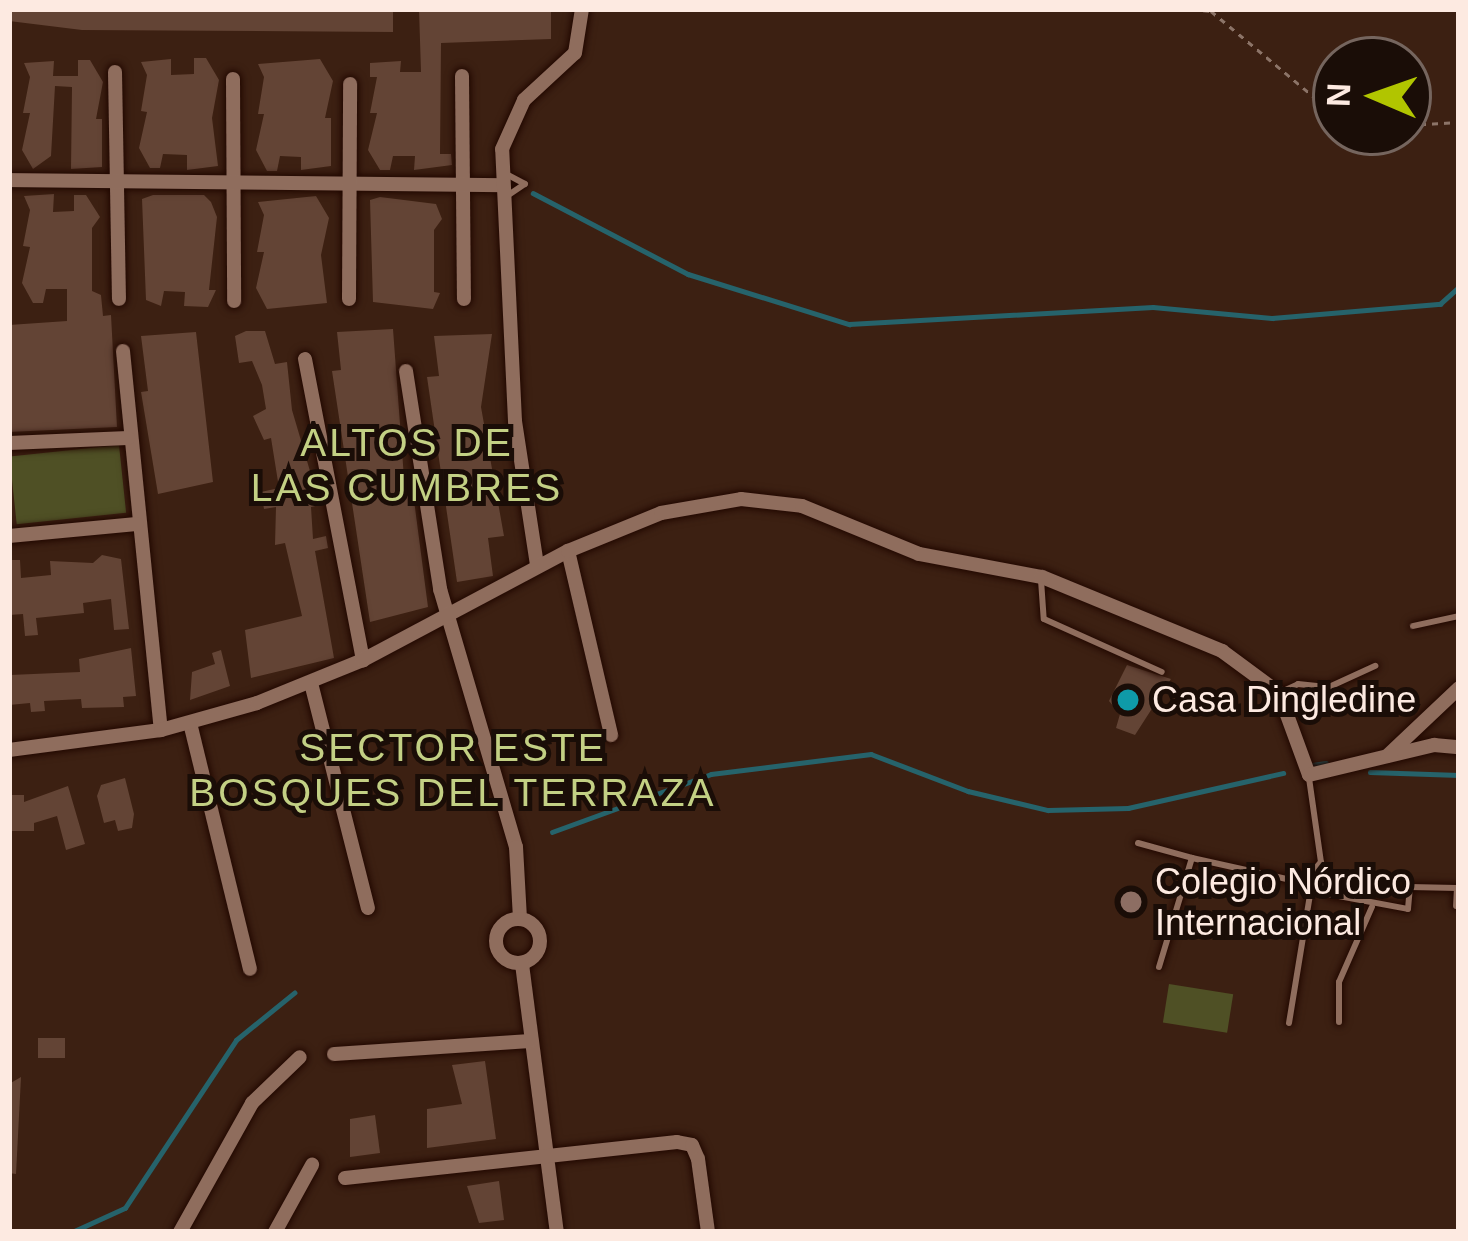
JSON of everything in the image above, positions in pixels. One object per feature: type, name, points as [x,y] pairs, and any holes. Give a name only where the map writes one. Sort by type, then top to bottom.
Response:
[{"type":"street","points":[[537,565],[515,422],[500,186],[524,100],[575,53],[582,9]]},
{"type":"street","points":[[115,71],[119,299]]},
{"type":"street","points":[[463,76],[464,299]]},
{"type":"street","points":[[233,79],[234,301]]},
{"type":"street","points":[[349,299],[350,84]]},
{"type":"street","points":[[9,180],[500,186]]},
{"type":"street","points":[[123,351],[136,524],[161,730]]},
{"type":"street","points":[[304,359],[363,660]]},
{"type":"street","points":[[406,371],[446,614],[482,710],[516,847],[520,918],[540,934],[540,947],[522,964]]},
{"type":"street","points":[[9,443],[58,447],[128,438]]},
{"type":"street","points":[[9,750],[190,724],[363,660],[537,565],[661,513],[741,499],[829,513],[919,554],[1042,577],[1222,651],[1280,692],[1309,775],[1434,745],[1459,747]]},
{"type":"street","points":[[9,536],[136,524]]},
{"type":"street","points":[[568,551],[611,735]]},
{"type":"street","points":[[310,682],[368,908]]},
{"type":"street","points":[[1383,760],[1459,688]]},
{"type":"street","points":[[190,724],[250,969]]},
{"type":"street","points":[[520,918],[501,926],[496,947],[522,964]]},
{"type":"street","points":[[522,964],[557,1232]]},
{"type":"street","points":[[334,1054],[531,1041]]},
{"type":"street","points":[[180,1232],[252,1102],[300,1058]]},
{"type":"street","points":[[345,1178],[546,1152],[692,1145],[708,1232]]},
{"type":"street","points":[[275,1232],[312,1165]]},
{"type":"lane","points":[[1042,577],[1044,619],[1162,671]]},
{"type":"lane","points":[[1413,626],[1459,616]]},
{"type":"lane","points":[[1280,692],[1298,684],[1329,687],[1375,666]]},
{"type":"lane","points":[[1138,843],[1287,879],[1310,872],[1321,862],[1309,775]]},
{"type":"lane","points":[[1159,967],[1192,859]]},
{"type":"lane","points":[[1310,872],[1328,894],[1372,907],[1408,909],[1410,887],[1457,888],[1456,906]]},
{"type":"lane","points":[[1289,1023],[1315,882]]},
{"type":"lane","points":[[1339,1022],[1339,982],[1372,907]]},
{"type":"path","points":[[1191,9],[1210,11],[1312,95]]},
{"type":"shaded area","points":[[119,445],[126,513],[17,524],[10,456]]},
{"type":"shaded area","points":[[1169,984],[1233,994],[1227,1033],[1163,1023]]},
{"type":"building","points":[[9,9],[393,9],[393,32],[82,30],[9,21]]},
{"type":"building","points":[[419,9],[551,9],[551,39],[441,43],[440,154],[451,154],[452,165],[414,170],[415,156],[393,156],[390,170],[380,170],[368,150],[377,113],[370,113],[377,77],[370,77],[370,63],[401,61],[400,72],[421,72]]},
{"type":"building","points":[[194,58],[206,58],[219,80],[212,118],[218,166],[187,170],[187,155],[163,154],[160,168],[150,168],[139,148],[147,112],[141,111],[147,75],[141,62],[171,59],[171,75],[194,74]]},
{"type":"building","points":[[320,59],[333,81],[325,118],[331,118],[331,166],[301,170],[301,157],[280,156],[277,171],[267,171],[256,150],[264,114],[258,114],[264,77],[258,64]]},
{"type":"building","points":[[78,60],[90,60],[103,82],[96,119],[102,119],[102,167],[71,169],[72,87],[55,86],[51,156],[33,169],[22,150],[30,113],[23,113],[30,77],[24,63],[54,61],[53,76],[78,76]]},
{"type":"building","points":[[54,194],[53,212],[74,211],[74,195],[86,195],[100,217],[92,228],[92,291],[101,295],[103,316],[111,315],[117,427],[9,432],[9,325],[67,321],[67,289],[46,289],[43,303],[33,303],[22,283],[30,247],[23,246],[30,210],[24,196]]},
{"type":"building","points":[[204,195],[211,202],[217,217],[209,290],[216,290],[208,307],[184,306],[185,292],[164,291],[161,306],[146,300],[142,199]]},
{"type":"building","points":[[316,196],[329,218],[321,255],[327,303],[267,309],[256,288],[264,252],[257,252],[264,215],[258,202]]},
{"type":"building","points":[[370,200],[436,204],[442,219],[434,230],[434,292],[440,293],[433,309],[373,302]]},
{"type":"building","points":[[393,329],[404,478],[411,477],[428,607],[370,622],[332,371],[341,370],[337,332]]},
{"type":"building","points":[[265,331],[275,364],[287,362],[292,410],[320,505],[311,507],[313,539],[326,536],[328,548],[315,551],[334,658],[251,678],[245,630],[302,616],[285,543],[275,545],[276,507],[264,509],[261,492],[279,488],[271,438],[264,440],[253,416],[266,409],[262,385],[252,361],[239,363],[235,336]]},
{"type":"building","points":[[196,332],[213,482],[158,494],[141,392],[148,391],[141,336]]},
{"type":"building","points":[[492,334],[481,407],[504,536],[488,538],[493,576],[457,582],[427,377],[439,376],[434,336]]},
{"type":"building","points":[[102,555],[121,559],[129,629],[114,630],[111,599],[83,603],[84,613],[36,618],[38,635],[25,636],[23,614],[9,615],[9,560],[20,560],[21,578],[51,575],[50,561],[93,563]]},
{"type":"building","points":[[131,648],[136,696],[123,697],[124,707],[82,708],[81,699],[44,701],[45,711],[31,712],[30,703],[9,705],[10,675],[80,672],[79,659]]},
{"type":"building","points":[[221,650],[230,686],[190,700],[192,672],[215,664],[212,653]]},
{"type":"building","name":"Casa Dingledine","points":[[1127,665],[1171,679],[1135,735],[1116,728],[1120,714],[1109,701]]},
{"type":"building","points":[[125,778],[134,814],[132,828],[118,831],[115,820],[104,823],[97,796],[101,785]]},
{"type":"building","points":[[68,786],[85,844],[66,850],[57,816],[34,823],[34,831],[9,831],[9,795],[24,795],[24,802]]},
{"type":"building","points":[[38,1038],[65,1038],[65,1058],[38,1058]]},
{"type":"building","points":[[485,1061],[496,1139],[427,1148],[427,1109],[462,1104],[452,1065]]},
{"type":"building","points":[[21,1077],[16,1174],[9,1173],[9,1084]]},
{"type":"building","points":[[375,1115],[380,1153],[350,1157],[350,1119]]},
{"type":"building","points":[[499,1181],[504,1220],[479,1223],[467,1186]]},
{"type":"waterway","points":[[533,193],[688,274],[849,324],[1153,307],[1272,318],[1440,304],[1459,287]]},
{"type":"waterway","points":[[552,832],[711,774],[871,754],[968,791],[1048,810],[1128,808],[1283,773]]},
{"type":"waterway","points":[[1312,765],[1326,763]]},
{"type":"waterway","points":[[1370,772],[1459,775]]},
{"type":"waterway","points":[[72,1232],[125,1208],[236,1040],[294,993]]},
{"type":"place","name":"Casa Dingledine","points":[[1128,700]]},
{"type":"place","name":"Colegio Nórdico Internacional","points":[[1131,902]]},
{"type":"district","name":"ALTOS DE LAS CUMBRES","points":[[407,466]]},
{"type":"district","name":"SECTOR ESTE BOSQUES DEL TERRAZA","points":[[453,772]]}]
